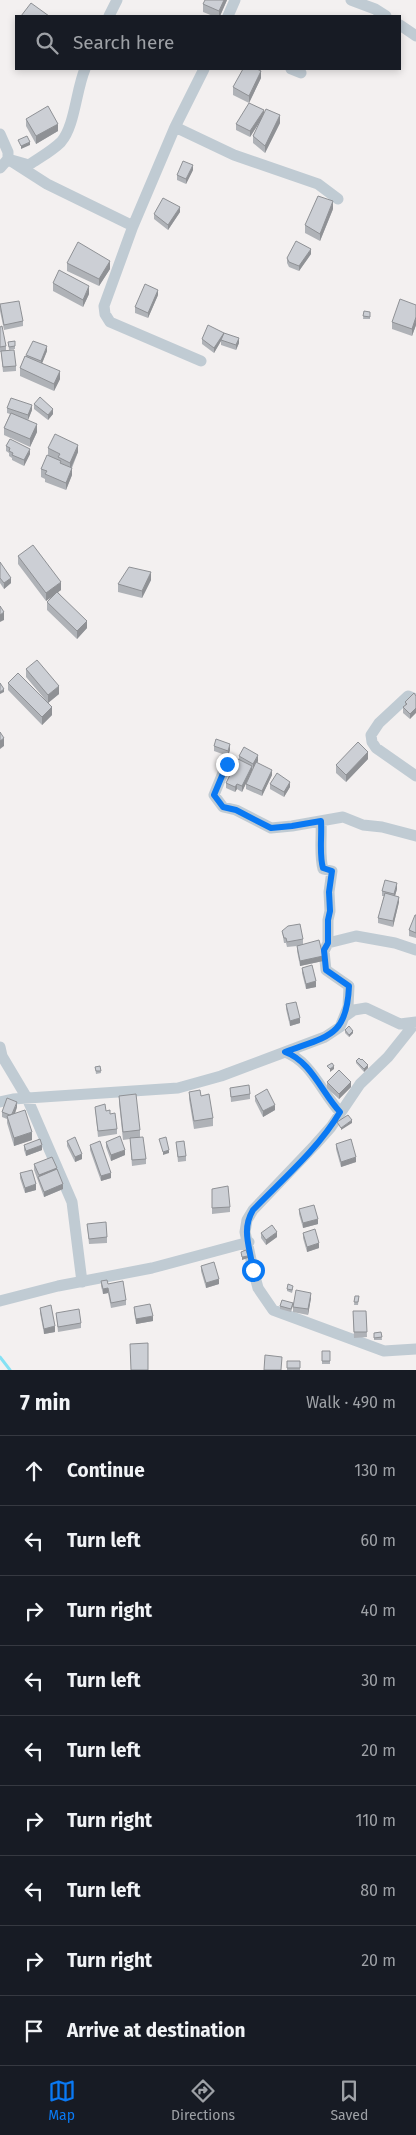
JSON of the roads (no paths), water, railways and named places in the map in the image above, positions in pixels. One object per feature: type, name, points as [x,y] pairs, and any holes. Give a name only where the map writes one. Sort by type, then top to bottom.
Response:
[{"type":"street","points":[[110,15],[117,0]]},
{"type":"street","points":[[228,15],[235,0]]},
{"type":"street","points":[[351,0],[375,9],[384,15]]},
{"type":"street","points":[[401,26],[416,36]]},
{"type":"street","points":[[4,164],[29,165],[61,142],[69,128],[85,70]]},
{"type":"street","points":[[201,361],[110,322],[104,314],[104,306],[133,226],[175,127],[204,70]]},
{"type":"street","points":[[175,127],[234,155],[318,184],[338,199]]},
{"type":"street","points":[[0,134],[8,152],[4,164]]},
{"type":"street","points":[[4,164],[116,216],[133,226]]},
{"type":"street","points":[[116,216],[142,205]]},
{"type":"street","points":[[416,699],[408,696],[379,723],[371,735],[372,742],[376,748],[416,776]]},
{"type":"street","points":[[227,764],[214,795],[223,807],[236,810],[271,828],[343,818],[363,825],[382,827],[416,836]]},
{"type":"street","points":[[0,1102],[27,1098],[178,1088],[221,1076],[325,1037],[340,1027],[348,1007],[349,986],[326,970],[324,950],[328,943],[329,892],[332,871],[323,868],[320,858],[323,845],[321,821]]},
{"type":"street","points":[[328,943],[356,936],[395,943],[416,950]]},
{"type":"street","points":[[344,1017],[354,1010],[366,1008],[400,1024],[416,1022]]},
{"type":"street","points":[[416,1022],[388,1057],[360,1084],[331,1127],[253,1210],[247,1220],[245,1232],[249,1242],[258,1288],[273,1310],[384,1351],[416,1349]]},
{"type":"street","points":[[0,1047],[2,1056],[27,1098],[72,1202],[82,1282]]},
{"type":"street","points":[[285,1052],[294,1055],[306,1066],[340,1112]]},
{"type":"street","points":[[0,1301],[58,1286],[152,1268],[249,1242]]},
{"type":"waterway","points":[[0,1357],[10,1370]]}]
